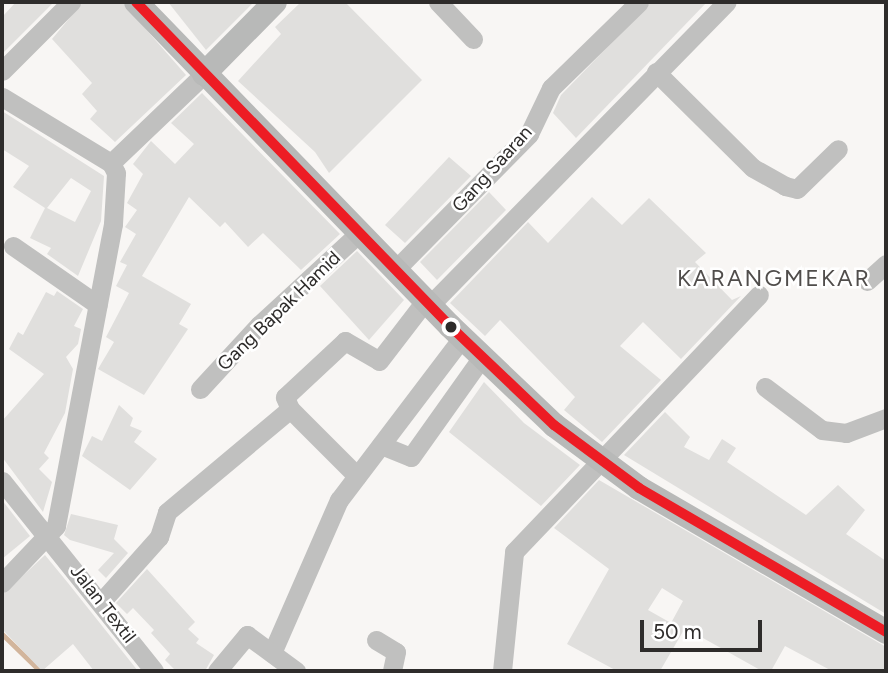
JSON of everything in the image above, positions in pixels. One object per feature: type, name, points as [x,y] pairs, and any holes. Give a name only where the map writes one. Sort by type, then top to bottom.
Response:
[{"type":"main road","points":[[136,2],[462,338],[598,459],[886,632]]},
{"type":"main road","points":[[204,74],[275,2]]},
{"type":"street","points":[[2,71],[71,2]]},
{"type":"street","points":[[438,2],[473,39]]},
{"type":"street","name":"Gang Saaran","points":[[395,270],[529,134],[551,88],[639,2]]},
{"type":"street","points":[[357,476],[290,409],[288,392],[348,340],[379,361],[428,303],[727,2]]},
{"type":"street","points":[[656,72],[753,168],[785,186],[797,189],[838,149]]},
{"type":"street","points":[[111,163],[204,74]]},
{"type":"street","points":[[2,97],[111,163],[116,173],[113,224],[50,538],[2,583]]},
{"type":"street","name":"Gang Bapak Hamid","points":[[200,389],[258,325],[359,233]]},
{"type":"street","points":[[13,246],[98,305]]},
{"type":"street","points":[[867,281],[886,264]]},
{"type":"street","points":[[502,671],[513,552],[598,459],[759,295]]},
{"type":"street","points":[[272,653],[339,500],[462,338]]},
{"type":"street","points":[[381,445],[411,457],[482,357]]},
{"type":"street","points":[[765,387],[821,430],[846,433],[886,418]]},
{"type":"street","points":[[102,601],[159,537],[167,512],[290,409]]},
{"type":"street","name":"Jalan Textil","points":[[2,481],[102,601],[154,671]]},
{"type":"street","points":[[217,671],[243,635],[296,671]]},
{"type":"street","points":[[376,640],[396,652],[392,671]]},
{"type":"building","points":[[16,2],[54,2],[2,54],[2,17]]},
{"type":"building","points":[[83,2],[122,2],[186,75],[115,142],[90,119],[97,111],[82,94],[92,83],[52,39]]},
{"type":"building","points":[[168,2],[254,2],[206,50]]},
{"type":"building","points":[[301,2],[345,2],[422,80],[329,173],[315,152],[238,81],[281,34],[275,27]]},
{"type":"building","points":[[651,2],[707,2],[576,138],[553,113],[561,95]]},
{"type":"building","points":[[202,93],[340,234],[301,270],[263,233],[248,247],[225,222],[220,227],[189,197],[142,276],[191,304],[179,324],[188,329],[144,395],[98,369],[114,342],[106,337],[129,293],[116,286],[127,265],[120,262],[136,234],[125,227],[137,210],[127,203],[143,174],[133,164],[151,141],[175,164],[194,144],[171,123]]},
{"type":"building","points":[[2,111],[104,176],[101,221],[78,276],[47,254],[51,248],[30,238],[45,208],[13,187],[29,166],[2,149]],"holes":[[[71,178],[91,191],[75,222],[47,208]]]},
{"type":"building","points":[[449,157],[471,176],[405,243],[385,225]]},
{"type":"building","points":[[489,192],[506,210],[437,280],[420,262]]},
{"type":"building","points":[[592,197],[622,225],[649,198],[706,253],[695,262],[732,300],[741,296],[681,359],[643,322],[620,346],[661,380],[602,442],[564,410],[575,397],[500,320],[485,336],[450,303],[528,222],[548,243]]},
{"type":"building","points":[[357,251],[404,300],[369,340],[320,286]]},
{"type":"building","points":[[57,291],[83,309],[74,326],[81,329],[78,344],[66,357],[73,369],[65,413],[44,453],[49,458],[39,469],[52,482],[43,512],[2,457],[2,421],[44,374],[9,349],[18,332],[23,335],[46,292],[54,296]]},
{"type":"building","points":[[484,382],[524,423],[580,465],[541,506],[449,432]]},
{"type":"building","points":[[119,405],[133,418],[130,426],[142,431],[134,442],[157,459],[130,490],[82,456],[92,436],[102,441]]},
{"type":"building","points":[[665,412],[690,437],[684,447],[709,460],[722,439],[736,448],[727,462],[806,515],[838,485],[865,510],[846,534],[886,561],[886,614],[624,455]]},
{"type":"building","points":[[599,480],[886,647],[886,671],[832,671],[785,646],[771,671],[762,671],[685,628],[660,671],[617,671],[567,644],[609,569],[554,528]],"holes":[[[662,588],[683,601],[671,623],[648,610]]]},
{"type":"building","points":[[2,500],[30,536],[2,559]]},
{"type":"building","points":[[71,514],[118,525],[114,539],[128,553],[106,578],[98,570],[114,553],[70,540],[64,535]]},
{"type":"building","points":[[45,555],[138,671],[94,671],[73,644],[42,671],[2,629],[2,595]]},
{"type":"building","points":[[147,569],[195,622],[188,629],[199,639],[196,643],[214,655],[205,671],[176,671],[165,660],[170,654],[151,633],[154,630],[133,608],[127,614],[116,603]]},
{"type":"waterway","points":[[2,634],[40,671]]},
{"type":"transit line","points":[[136,2],[450,326],[554,425],[639,488],[886,632]]},
{"type":"district","name":"KARANGMEKAR","points":[[774,278]]}]
